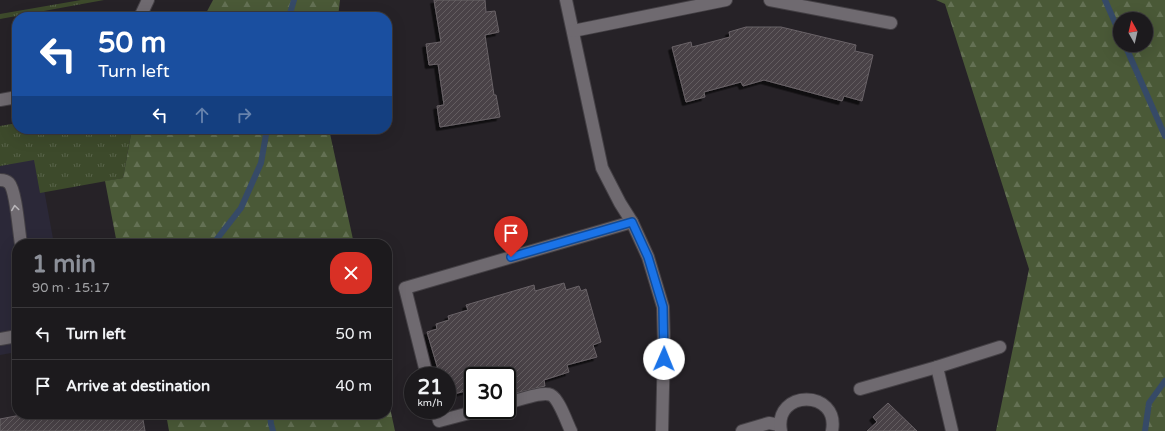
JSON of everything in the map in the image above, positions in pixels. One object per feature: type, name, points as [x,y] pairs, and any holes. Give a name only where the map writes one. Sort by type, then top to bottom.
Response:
[{"type":"street","points":[[142,12],[148,0]]},
{"type":"street","points":[[566,0],[602,168],[620,203],[632,222],[648,257],[663,307],[662,431]]},
{"type":"street","points":[[573,30],[726,0]]},
{"type":"street","points":[[770,0],[891,23]]},
{"type":"street","points":[[0,100],[12,98]]},
{"type":"street","points":[[0,180],[4,180],[9,184],[13,194],[20,239]]},
{"type":"street","points":[[425,367],[405,288],[632,222]]},
{"type":"street","points":[[0,339],[12,337]]},
{"type":"street","points":[[860,389],[1000,347]]},
{"type":"street","points":[[937,366],[952,431]]},
{"type":"street","points":[[516,401],[543,394],[551,395],[556,401],[571,431]]},
{"type":"street","points":[[742,431],[769,423],[780,428],[781,417],[785,409],[799,399],[807,398],[819,402],[829,410],[832,418],[832,431]]},
{"type":"street","points":[[439,421],[464,414]]},
{"type":"shaded area","points":[[12,132],[12,134],[34,134],[53,239],[12,239],[12,353],[0,355],[0,133]]},
{"type":"green space","points":[[81,0],[104,0],[38,12],[12,12],[12,17],[0,19],[0,14]]},
{"type":"green space","points":[[213,0],[340,0],[339,12],[207,12]]},
{"type":"green space","points":[[936,0],[1165,0],[1165,431],[996,431],[1029,269],[945,4]]},
{"type":"green space","points":[[12,124],[12,134],[131,134],[123,178],[40,193],[34,160],[0,166],[0,126]]},
{"type":"green space","points":[[131,134],[330,134],[353,239],[116,239],[105,181],[123,178]]},
{"type":"green space","points":[[392,417],[395,431],[169,431],[167,419],[392,419]]},
{"type":"building","points":[[434,0],[485,0],[486,12],[495,11],[499,32],[485,35],[494,95],[496,95],[500,117],[440,127],[437,106],[444,105],[438,64],[429,65],[426,44],[441,42]]},
{"type":"building","points":[[746,27],[781,27],[856,45],[855,51],[873,55],[862,101],[844,96],[842,101],[764,80],[743,86],[741,82],[704,92],[705,97],[686,102],[672,47],[691,42],[692,47],[730,37],[729,32]]},
{"type":"building","points":[[564,283],[566,290],[579,286],[581,291],[586,289],[601,342],[593,345],[597,357],[567,365],[569,372],[544,380],[545,386],[516,393],[516,367],[464,367],[464,391],[456,393],[456,367],[437,367],[427,332],[437,329],[436,324],[449,320],[448,316],[468,310],[466,305],[534,285],[535,291]]},
{"type":"building","points":[[888,403],[917,431],[867,431],[877,422],[873,417]]},
{"type":"building","points":[[12,417],[12,419],[143,419],[145,431],[0,431],[0,419]]},
{"type":"waterway","points":[[290,12],[294,0]]},
{"type":"waterway","points":[[1105,0],[1113,18]]},
{"type":"waterway","points":[[1128,52],[1165,136]]},
{"type":"waterway","points":[[217,239],[241,208],[261,163],[266,134]]},
{"type":"waterway","points":[[1145,431],[1149,403],[1165,381]]},
{"type":"waterway","points":[[270,419],[273,431]]},
{"type":"route","points":[[511,257],[632,222],[648,257],[663,307],[664,359]]}]
